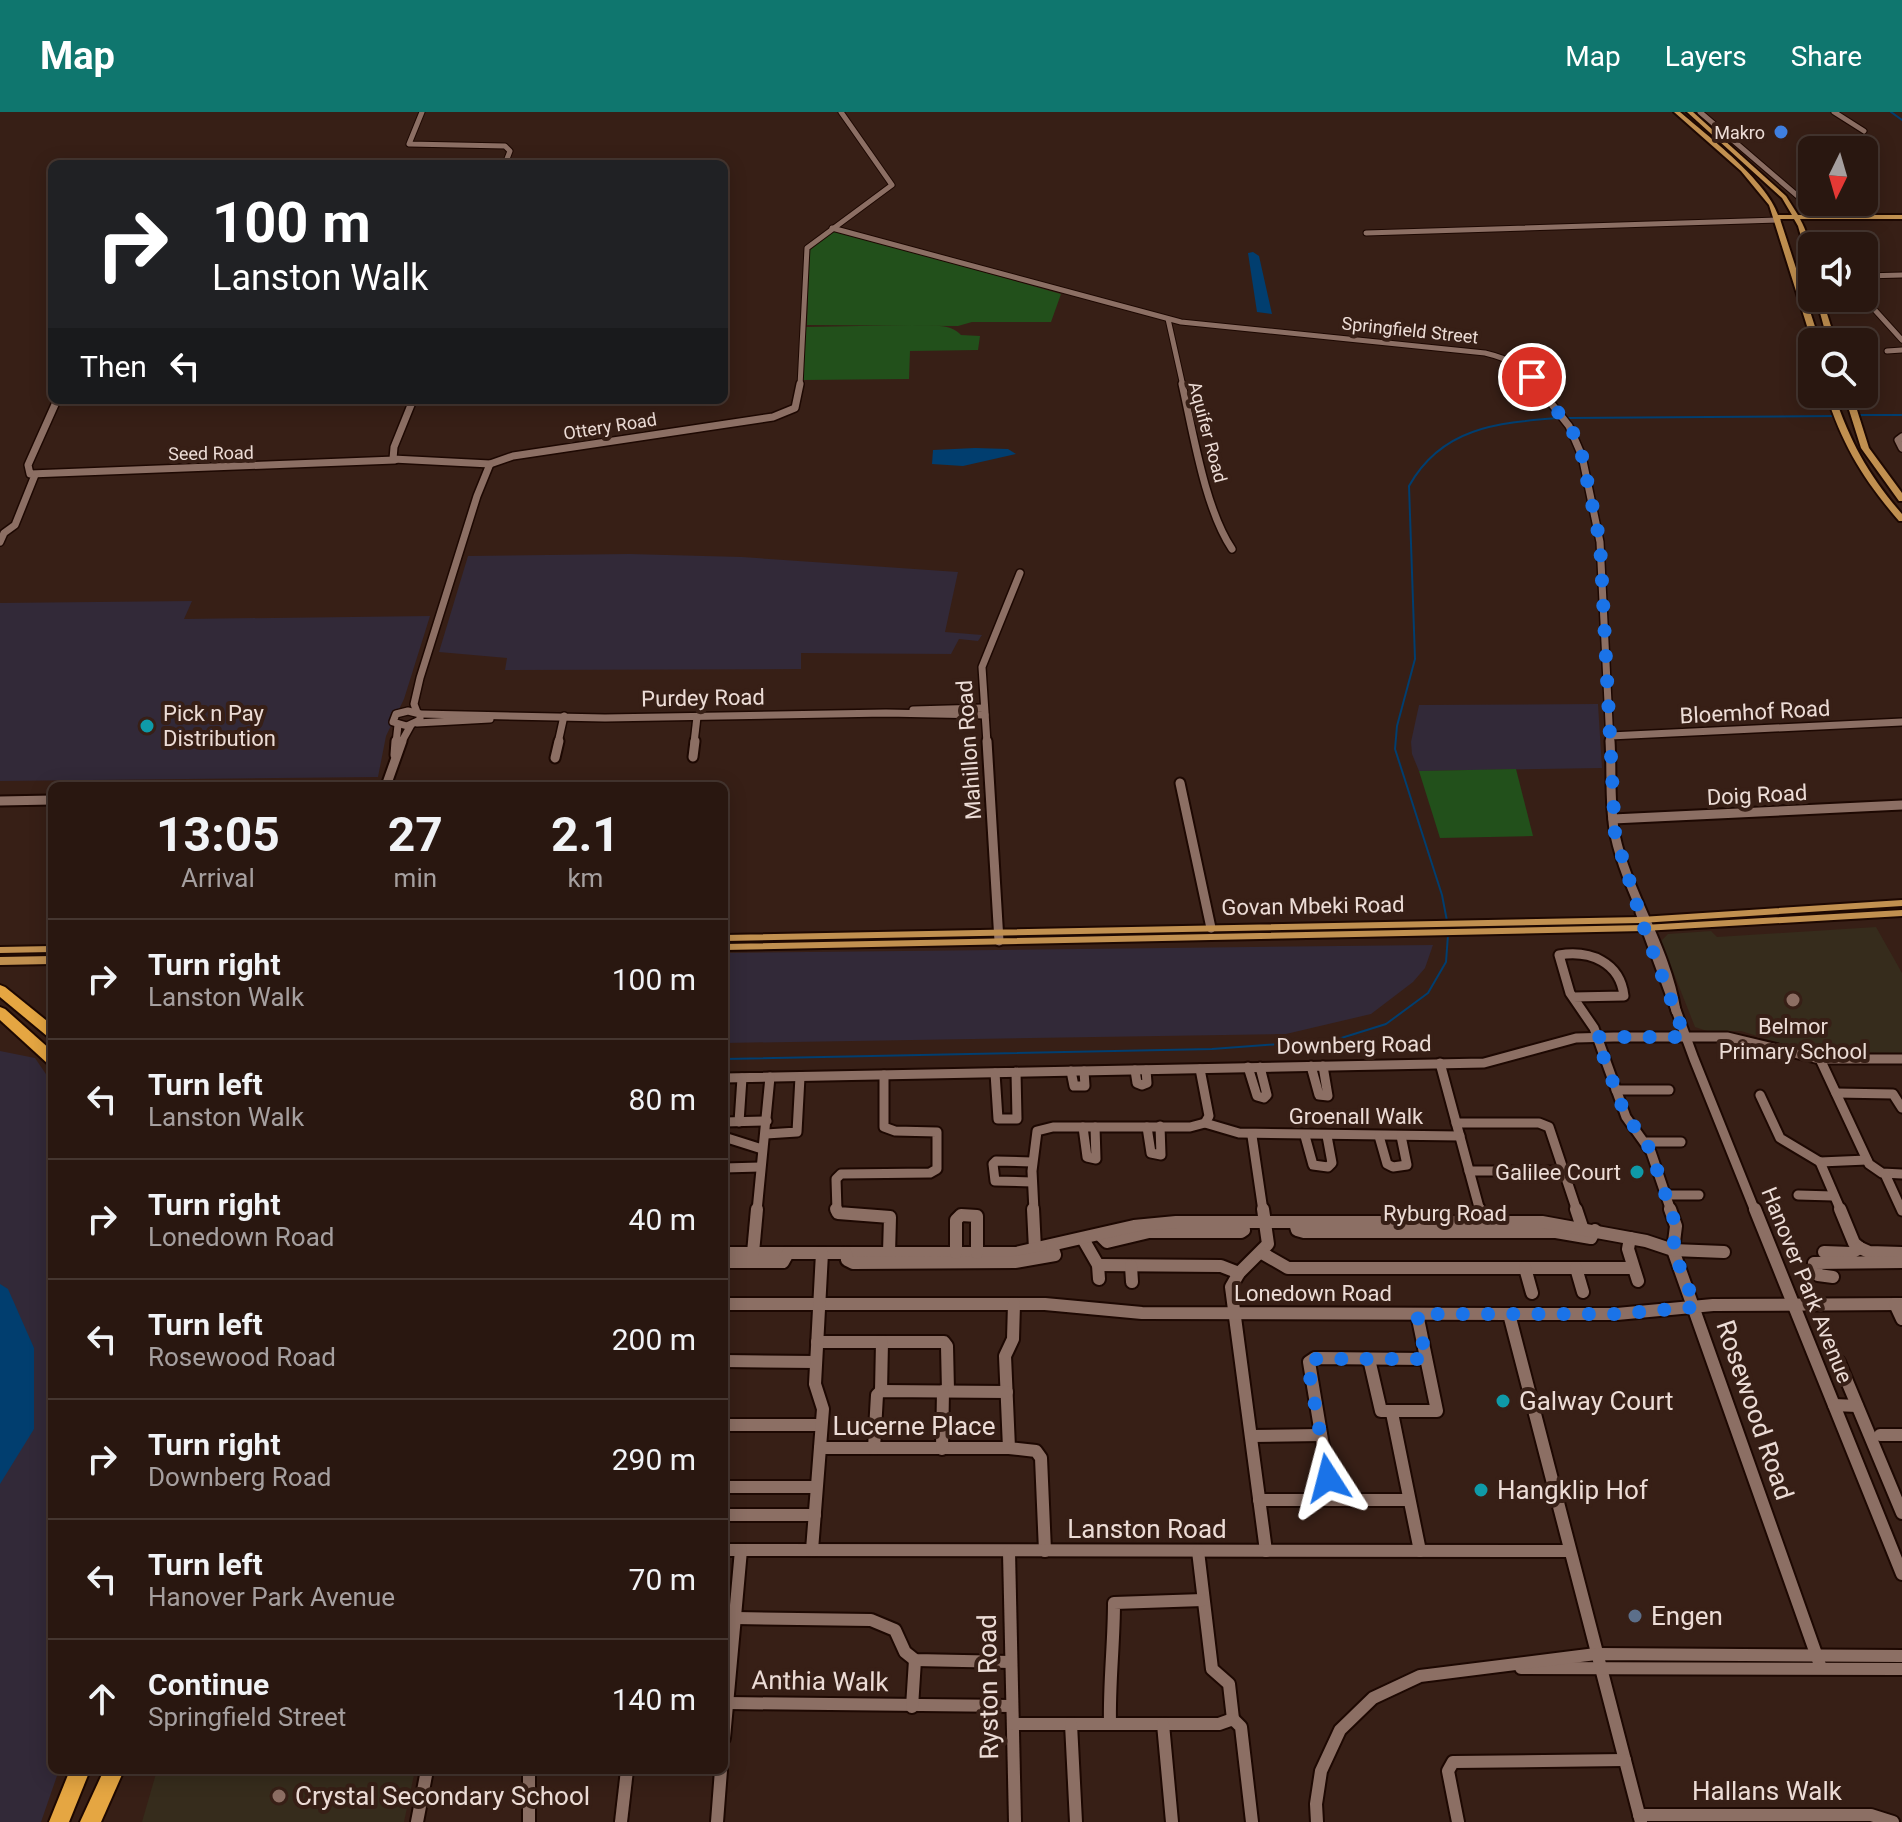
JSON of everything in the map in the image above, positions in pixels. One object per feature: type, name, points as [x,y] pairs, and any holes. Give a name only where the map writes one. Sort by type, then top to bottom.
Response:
[{"type":"highway","points":[[0,990],[48,1030]]},
{"type":"highway","points":[[0,1012],[48,1055]]},
{"type":"highway","points":[[59,1822],[78,1774]]},
{"type":"highway","points":[[89,1822],[106,1774]]},
{"type":"highway","points":[[89,1822],[112,1774]]},
{"type":"main road","points":[[1677,112],[1752,179],[1778,218],[1812,328]]},
{"type":"main road","points":[[1690,112],[1769,181],[1797,217],[1802,232]]},
{"type":"main road","points":[[1778,218],[1811,216]]},
{"type":"main road","points":[[1858,216],[1902,219]]},
{"type":"main road","points":[[1797,217],[1902,219]]},
{"type":"main road","points":[[1834,408],[1847,447],[1863,472],[1902,519]]},
{"type":"main road","points":[[1852,408],[1875,464],[1902,499]]},
{"type":"main road","name":"Govan Mbeki Road","points":[[1645,921],[1902,903]]},
{"type":"main road","name":"Govan Mbeki Road","points":[[728,947],[1211,928],[1460,928],[1902,913]]},
{"type":"main road","name":"Govan Mbeki Road","points":[[728,938],[999,937],[1442,928]]},
{"type":"main road","points":[[0,950],[48,949]]},
{"type":"main road","points":[[0,961],[48,960]]},
{"type":"street","points":[[422,112],[409,144],[505,146],[510,151],[507,160]]},
{"type":"street","name":"Ottery Road","points":[[490,464],[513,456],[773,417],[793,410],[799,399],[807,250],[892,185],[841,112]]},
{"type":"street","points":[[1700,112],[1798,196]]},
{"type":"street","points":[[1834,112],[1864,131]]},
{"type":"street","points":[[1366,233],[1778,218]]},
{"type":"street","name":"Springfield Street","points":[[832,228],[1168,319],[1497,355],[1523,367],[1563,418],[1582,456],[1600,542],[1613,819],[1617,844],[1645,921]]},
{"type":"street","points":[[1878,276],[1902,275]]},
{"type":"street","points":[[1877,312],[1902,340]]},
{"type":"street","name":"Aquifer Road","points":[[1168,319],[1196,447],[1222,534],[1232,549]]},
{"type":"street","points":[[1893,330],[1902,330]]},
{"type":"street","points":[[1887,351],[1902,350]]},
{"type":"street","points":[[0,542],[4,533],[15,525],[32,474],[28,465],[55,404]]},
{"type":"street","points":[[395,460],[392,457],[394,447],[411,404]]},
{"type":"street","points":[[1902,437],[1898,440],[1902,448]]},
{"type":"street","name":"Seed Road","points":[[32,474],[86,470],[338,465],[395,460],[490,464]]},
{"type":"street","points":[[387,782],[395,755],[416,718],[414,704],[420,678],[477,496],[490,464]]},
{"type":"street","name":"Mahillon Road","points":[[999,937],[983,660],[1020,573]]},
{"type":"street","points":[[398,725],[393,719],[407,705],[420,678]]},
{"type":"street","name":"Purdey Road","points":[[416,718],[697,717],[985,711]]},
{"type":"street","points":[[400,713],[416,718]]},
{"type":"street","points":[[555,758],[564,716]]},
{"type":"street","points":[[693,757],[697,717]]},
{"type":"street","points":[[398,725],[416,718]]},
{"type":"street","name":"Bloemhof Road","points":[[1610,736],[1902,722]]},
{"type":"street","points":[[395,755],[393,750],[398,725]]},
{"type":"street","points":[[1180,783],[1211,928]]},
{"type":"street","points":[[0,801],[48,800]]},
{"type":"street","name":"Doig Road","points":[[1613,819],[1902,805]]},
{"type":"street","name":"Hanover Park Avenue","points":[[1645,921],[1671,980],[1676,1011],[1685,1037],[1902,1574]]},
{"type":"street","name":"Rosewood Road","points":[[1573,997],[1621,997],[1625,993],[1615,968],[1590,954],[1559,955],[1573,997],[1585,1011],[1627,1120],[1647,1142],[1676,1226],[1673,1250],[1696,1307],[1818,1661]]},
{"type":"street","name":"Downberg Road","points":[[728,1078],[1498,1061],[1559,1042],[1596,1037],[1727,1037],[1820,1059],[1902,1059]]},
{"type":"street","points":[[1820,1059],[1867,1160],[1885,1174],[1902,1174]]},
{"type":"street","points":[[1440,1063],[1483,1222]]},
{"type":"street","points":[[1311,1066],[1319,1095],[1328,1096],[1323,1066]]},
{"type":"street","points":[[1035,1249],[1032,1162],[1037,1131],[1053,1127],[1196,1127],[1205,1123],[1209,1116],[1200,1069]]},
{"type":"street","points":[[1071,1071],[1074,1086],[1080,1088],[1085,1086],[1084,1071]]},
{"type":"street","points":[[995,1073],[998,1119],[1002,1121],[1017,1119],[1016,1072]]},
{"type":"street","points":[[884,1075],[884,1127],[895,1131],[937,1132],[937,1169],[930,1173],[841,1174],[836,1179],[835,1208],[838,1213],[846,1215],[890,1217],[889,1253]]},
{"type":"street","points":[[753,1253],[770,1077]]},
{"type":"street","points":[[766,1134],[797,1132],[800,1077]]},
{"type":"street","points":[[739,1122],[742,1078]]},
{"type":"street","points":[[1616,1090],[1669,1090]]},
{"type":"street","points":[[1836,1093],[1893,1094],[1902,1108]]},
{"type":"street","points":[[1760,1095],[1775,1136],[1820,1162],[1867,1160]]},
{"type":"street","points":[[728,1122],[767,1121]]},
{"type":"street","name":"Groenall Walk","points":[[1205,1123],[1252,1136],[1460,1136]]},
{"type":"street","points":[[1456,1123],[1544,1125],[1551,1130],[1582,1227]]},
{"type":"street","points":[[1147,1127],[1151,1153],[1161,1155],[1160,1126]]},
{"type":"street","points":[[1083,1127],[1087,1157],[1096,1159],[1095,1127]]},
{"type":"street","points":[[1252,1136],[1268,1244],[1239,1273],[1231,1287],[1266,1551]]},
{"type":"street","points":[[1305,1136],[1313,1166],[1328,1167],[1332,1163],[1327,1136]]},
{"type":"street","points":[[1379,1136],[1387,1164],[1393,1167],[1407,1165],[1401,1136]]},
{"type":"street","points":[[728,1139],[762,1149]]},
{"type":"street","points":[[1647,1142],[1681,1142]]},
{"type":"street","points":[[1032,1162],[996,1161],[993,1164],[995,1181],[1032,1182]]},
{"type":"street","points":[[1820,1162],[1833,1196],[1860,1248],[1902,1262]]},
{"type":"street","points":[[728,1168],[760,1167]]},
{"type":"street","points":[[1469,1171],[1563,1171]]},
{"type":"street","points":[[1885,1174],[1902,1211]]},
{"type":"street","points":[[1666,1195],[1699,1195]]},
{"type":"street","points":[[1798,1195],[1833,1196]]},
{"type":"street","points":[[956,1253],[956,1220],[961,1215],[977,1216],[977,1253]]},
{"type":"street","name":"Ryburg Road","points":[[850,1258],[889,1253],[1016,1253],[1150,1223],[1242,1222],[1542,1222],[1582,1227],[1673,1250],[1724,1252]]},
{"type":"street","name":"Ryburg Road","points":[[1295,1223],[1297,1230],[1304,1232],[1550,1232],[1591,1238],[1595,1230]]},
{"type":"street","points":[[1630,1238],[1628,1249],[1638,1281]]},
{"type":"street","points":[[1083,1239],[1098,1265],[1099,1279]]},
{"type":"street","name":"Ryburg Road","points":[[728,1253],[822,1253],[850,1258],[1023,1262],[1055,1255],[1052,1246]]},
{"type":"street","points":[[1824,1252],[1851,1253],[1860,1248]]},
{"type":"street","name":"Ryburg Road","points":[[728,1262],[783,1262],[788,1253]]},
{"type":"street","points":[[812,1550],[823,1409],[815,1384],[822,1253]]},
{"type":"street","points":[[1262,1253],[1281,1266],[1305,1268],[1633,1268]]},
{"type":"street","points":[[1833,1277],[1818,1275],[1814,1263],[1902,1253]]},
{"type":"street","points":[[1098,1265],[1223,1267],[1239,1273]]},
{"type":"street","points":[[1131,1266],[1132,1282]]},
{"type":"street","points":[[1182,1266],[1184,1280]]},
{"type":"street","points":[[1305,1268],[1307,1282]]},
{"type":"street","points":[[1356,1268],[1359,1281]]},
{"type":"street","points":[[1408,1268],[1411,1281]]},
{"type":"street","points":[[1460,1268],[1464,1282]]},
{"type":"street","points":[[1525,1268],[1532,1293]]},
{"type":"street","points":[[1576,1268],[1583,1292]]},
{"type":"street","name":"Lonedown Road","points":[[728,1304],[1070,1305],[1142,1313],[1617,1314],[1792,1303],[1899,1304]]},
{"type":"street","points":[[1014,1304],[1013,1339],[1005,1356],[1009,1448],[1036,1451],[1041,1458],[1045,1551]]},
{"type":"street","points":[[1899,1304],[1902,1319]]},
{"type":"street","points":[[1369,1359],[1381,1411],[1432,1413],[1438,1410],[1417,1314]]},
{"type":"street","points":[[1509,1314],[1640,1818]]},
{"type":"street","points":[[817,1342],[945,1343],[942,1449]]},
{"type":"street","points":[[874,1448],[877,1395],[881,1391],[882,1342]]},
{"type":"street","points":[[1332,1500],[1309,1362],[1315,1358],[1426,1359]]},
{"type":"street","points":[[728,1361],[816,1362]]},
{"type":"street","points":[[1839,1362],[1902,1513]]},
{"type":"street","points":[[881,1391],[1007,1392]]},
{"type":"street","points":[[1834,1405],[1857,1406]]},
{"type":"street","points":[[1392,1413],[1420,1551]]},
{"type":"street","points":[[728,1425],[821,1425]]},
{"type":"street","points":[[1251,1436],[1321,1435]]},
{"type":"street","points":[[1880,1435],[1902,1435]]},
{"type":"street","name":"Lucerne Place","points":[[820,1448],[1009,1448]]},
{"type":"street","points":[[728,1487],[815,1487]]},
{"type":"street","points":[[1259,1500],[1409,1500]]},
{"type":"street","points":[[728,1515],[815,1515]]},
{"type":"street","name":"Lanston Road","points":[[728,1550],[1570,1551]]},
{"type":"street","points":[[728,1692],[741,1550]]},
{"type":"street","points":[[1198,1551],[1212,1669],[1229,1684],[1233,1719],[1241,1727],[1252,1822]]},
{"type":"street","name":"Ryston Road","points":[[1009,1552],[1015,1822]]},
{"type":"street","points":[[1110,1723],[1109,1680],[1114,1651],[1114,1603],[1203,1600]]},
{"type":"street","name":"Anthia Walk","points":[[735,1618],[876,1621],[895,1630],[905,1652],[915,1660],[1011,1662]]},
{"type":"street","points":[[1317,1822],[1317,1787],[1326,1756],[1340,1730],[1360,1708],[1388,1688],[1411,1679],[1436,1672],[1598,1660],[1818,1661],[1902,1656]]},
{"type":"street","name":"Anthia Walk","points":[[912,1707],[915,1660]]},
{"type":"street","points":[[1818,1661],[1902,1669]]},
{"type":"street","name":"Anthia Walk","points":[[728,1703],[1012,1706]]},
{"type":"street","points":[[1013,1724],[1219,1724],[1233,1719]]},
{"type":"street","points":[[1071,1724],[1076,1822]]},
{"type":"street","points":[[1163,1724],[1173,1821]]},
{"type":"street","points":[[1458,1822],[1448,1771],[1453,1762],[1625,1760]]},
{"type":"street","points":[[417,1822],[426,1774]]},
{"type":"street","points":[[529,1774],[529,1822]]},
{"type":"street","points":[[621,1822],[627,1774]]},
{"type":"street","points":[[717,1822],[721,1774]]},
{"type":"street","name":"Hallans Walk","points":[[1640,1818],[1753,1819],[1871,1815],[1893,1822]]},
{"type":"shaded area","points":[[629,554],[742,557],[958,572],[945,632],[982,635],[978,641],[959,639],[951,654],[801,653],[801,669],[505,670],[507,658],[439,652],[468,556]]},
{"type":"shaded area","points":[[192,601],[184,619],[430,616],[404,699],[386,736],[378,777],[0,781],[0,603]]},
{"type":"shaded area","points":[[1598,704],[1602,768],[1419,771],[1412,754],[1411,742],[1419,705]]},
{"type":"shaded area","name":"Belmor Primary School","points":[[1876,927],[1902,973],[1902,1053],[1808,1052],[1741,1031],[1707,1031],[1695,1027],[1661,941],[1668,934],[1711,931],[1717,937]]},
{"type":"shaded area","points":[[1433,945],[1425,968],[1413,982],[1371,1014],[1286,1034],[728,1043],[728,953]]},
{"type":"shaded area","points":[[0,1051],[35,1058],[48,1077],[48,1774],[58,1774],[41,1822],[0,1822]]},
{"type":"shaded area","name":"Crystal Secondary School","points":[[156,1774],[414,1774],[404,1822],[142,1822]]},
{"type":"green space","points":[[835,231],[1061,294],[1051,322],[972,322],[958,326],[807,325],[809,253],[811,247]]},
{"type":"green space","points":[[806,327],[946,327],[961,335],[980,336],[978,350],[910,351],[909,379],[802,380]]},
{"type":"green space","points":[[1516,769],[1533,836],[1440,838],[1419,771]]},
{"type":"water","points":[[1248,253],[1259,256],[1272,314],[1257,312]]},
{"type":"water","points":[[1008,449],[1016,454],[963,466],[932,464],[933,450]]},
{"type":"water","points":[[0,1284],[8,1289],[34,1348],[34,1429],[0,1484]]},
{"type":"waterway","points":[[1891,112],[1902,120]]},
{"type":"waterway","points":[[1857,415],[1902,415]]},
{"type":"waterway","points":[[1566,418],[1835,416]]},
{"type":"waterway","points":[[1447,921],[1442,895],[1395,749],[1397,726],[1415,659],[1409,486],[1422,466],[1455,440],[1493,426],[1559,418]]},
{"type":"waterway","points":[[728,1059],[1212,1049],[1335,1040],[1386,1024],[1428,993],[1446,962],[1448,935]]},
{"type":"place","name":"Makro","points":[[1781,132]]},
{"type":"place","name":"Pick n Pay Distribution","points":[[147,726]]},
{"type":"place","name":"Belmor Primary School","points":[[1793,1000]]},
{"type":"place","name":"Galilee Court","points":[[1637,1172]]},
{"type":"place","name":"Galway Court","points":[[1503,1401]]},
{"type":"place","name":"Hangklip Hof","points":[[1481,1490]]},
{"type":"place","name":"Engen","points":[[1635,1616]]},
{"type":"place","name":"Crystal Secondary School","points":[[279,1796]]},
{"type":"route","points":[[1328,1478],[1308,1366],[1312,1359],[1426,1359],[1417,1314],[1617,1314],[1696,1307],[1673,1250],[1675,1220],[1651,1152],[1644,1138],[1626,1117],[1596,1037],[1685,1037],[1644,928],[1641,910],[1615,834],[1600,542],[1582,456],[1574,434],[1532,377]]}]
